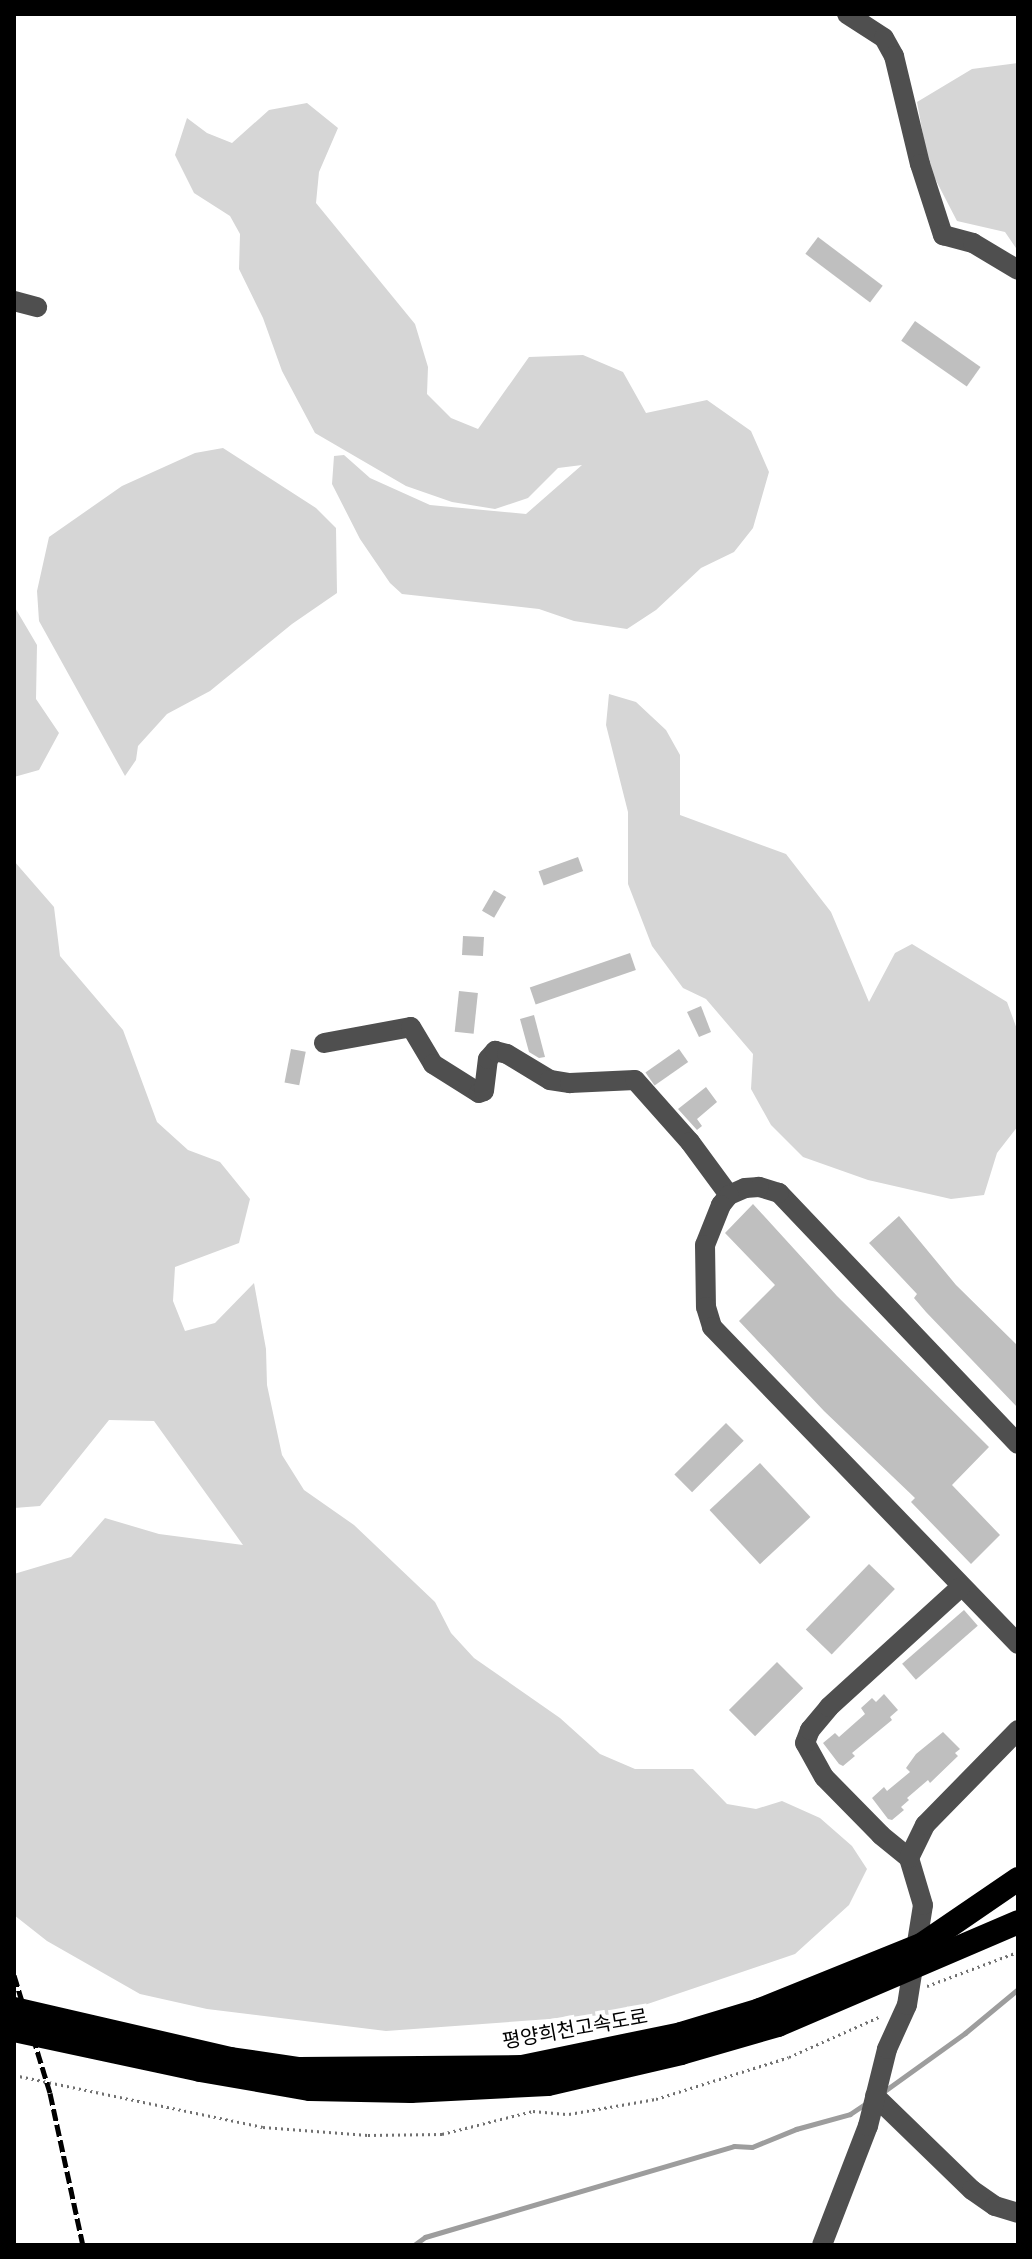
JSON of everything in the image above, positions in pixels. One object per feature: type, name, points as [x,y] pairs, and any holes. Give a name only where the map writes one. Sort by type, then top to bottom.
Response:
[{"type":"highway","name":"평양희천고속도로","points":[[915,1957],[1016,1880]]},
{"type":"highway","name":"평양희천고속도로","points":[[14,2030],[58,2028],[299,2069],[522,2067],[681,2034],[1018,1922]]},
{"type":"highway","name":"평양희천고속도로","points":[[14,2009],[58,2028]]},
{"type":"street","points":[[847,14],[884,38],[894,56],[920,164],[943,235],[973,243],[1018,270]]},
{"type":"street","points":[[14,301],[37,307]]},
{"type":"street","points":[[324,1043],[411,1027],[433,1064],[479,1093],[484,1091],[488,1059],[495,1051],[507,1054],[550,1080],[570,1083],[635,1080],[690,1142],[729,1195]]},
{"type":"street","points":[[1018,1444],[779,1193],[759,1187],[729,1195],[721,1205],[705,1245],[706,1307],[712,1327],[1018,1644]]},
{"type":"street","points":[[822,2245],[868,2126],[887,2049],[907,2005],[923,1905],[909,1858],[881,1835],[824,1777],[805,1743],[810,1730],[829,1707],[961,1587]]},
{"type":"street","points":[[909,1858],[925,1825],[1018,1730]]},
{"type":"street","points":[[875,2096],[972,2190],[995,2206],[1018,2213]]},
{"type":"path","points":[[14,2075],[75,2088]]},
{"type":"shaded area","points":[[1018,63],[1018,251],[1005,232],[957,221],[929,167],[917,102],[972,69]]},
{"type":"shaded area","points":[[307,103],[338,128],[319,172],[316,203],[415,324],[428,367],[427,394],[451,418],[478,429],[529,357],[583,355],[623,372],[646,413],[707,400],[751,431],[769,472],[753,528],[734,552],[701,568],[656,610],[627,629],[574,621],[539,609],[402,594],[390,583],[360,539],[332,484],[334,456],[344,455],[370,478],[430,505],[526,514],[582,465],[558,468],[528,498],[495,509],[452,502],[406,486],[315,433],[282,371],[263,318],[239,269],[240,234],[230,216],[194,193],[175,155],[187,118],[207,133],[232,143],[269,110]]},
{"type":"shaded area","points":[[223,448],[316,508],[336,528],[337,593],[292,624],[210,691],[167,714],[138,746],[136,760],[125,776],[39,621],[37,591],[49,537],[122,486],[195,453]]},
{"type":"shaded area","points":[[14,606],[37,645],[36,699],[59,733],[39,770],[14,777]]},
{"type":"shaded area","points":[[609,694],[636,702],[666,730],[680,755],[680,815],[786,854],[831,912],[869,1002],[895,953],[912,944],[1007,1002],[1018,1032],[1018,1126],[997,1153],[984,1195],[951,1199],[868,1180],[803,1157],[771,1125],[751,1089],[753,1054],[706,999],[683,988],[652,946],[628,884],[628,812],[606,725]]},
{"type":"shaded area","points":[[14,861],[54,907],[60,956],[123,1030],[157,1122],[188,1150],[220,1162],[250,1199],[239,1243],[175,1267],[173,1301],[185,1331],[215,1323],[254,1283],[266,1349],[267,1385],[282,1455],[304,1490],[354,1525],[435,1602],[451,1633],[474,1658],[560,1718],[600,1754],[635,1769],[693,1769],[727,1804],[756,1809],[782,1801],[820,1818],[852,1846],[867,1869],[849,1905],[795,1954],[618,2014],[386,2031],[207,2009],[140,1994],[47,1941],[14,1915],[14,1574],[71,1557],[105,1518],[159,1534],[243,1545],[154,1421],[109,1420],[40,1506],[14,1508]]},
{"type":"building","points":[[818,237],[883,286],[870,303],[805,254]]},
{"type":"building","points":[[915,321],[981,367],[967,387],[901,341]]},
{"type":"building","points":[[578,857],[583,871],[544,885],[539,871]]},
{"type":"building","points":[[494,890],[506,897],[494,918],[482,911]]},
{"type":"building","points":[[463,936],[484,937],[483,956],[462,955]]},
{"type":"building","points":[[630,953],[636,970],[536,1005],[530,988]]},
{"type":"building","points":[[459,991],[478,993],[474,1034],[455,1032]]},
{"type":"building","points":[[701,1006],[711,1032],[699,1037],[687,1012]]},
{"type":"building","points":[[534,1015],[545,1057],[539,1058],[529,1052],[520,1019]]},
{"type":"building","points":[[291,1049],[306,1052],[299,1085],[285,1082]]},
{"type":"building","points":[[679,1049],[688,1062],[655,1086],[645,1073]]},
{"type":"building","points":[[706,1087],[717,1102],[697,1119],[702,1126],[697,1130],[678,1109]]},
{"type":"building","points":[[753,1204],[837,1296],[989,1447],[952,1485],[1000,1535],[971,1564],[911,1502],[915,1498],[824,1411],[739,1321],[775,1285],[725,1233]]},
{"type":"building","points":[[899,1216],[956,1285],[1018,1346],[1018,1408],[926,1312],[914,1298],[917,1294],[869,1243]]},
{"type":"building","points":[[726,1423],[744,1441],[692,1492],[674,1475]]},
{"type":"building","points":[[760,1463],[810,1517],[760,1564],[710,1510]]},
{"type":"building","points":[[869,1564],[895,1589],[832,1654],[806,1629]]},
{"type":"building","points":[[964,1610],[978,1626],[916,1680],[902,1664]]},
{"type":"building","points":[[777,1662],[803,1688],[755,1736],[729,1710]]},
{"type":"building","points":[[884,1694],[898,1710],[890,1717],[892,1720],[852,1753],[855,1756],[843,1766],[839,1764],[823,1743],[835,1733],[839,1737],[865,1714],[861,1708],[872,1698],[876,1702]]},
{"type":"building","points":[[943,1732],[960,1749],[955,1753],[958,1756],[930,1783],[928,1780],[907,1798],[909,1800],[901,1807],[904,1810],[892,1820],[888,1819],[872,1798],[884,1787],[887,1791],[910,1772],[906,1768],[916,1754]]},
{"type":"waterway","points":[[883,2092],[965,2033],[1018,1989]]},
{"type":"waterway","points":[[414,2245],[425,2237],[734,2146],[752,2147],[796,2129],[850,2114],[868,2102]]},
{"type":"railway","points":[[14,1975],[50,2093],[83,2245]]}]
